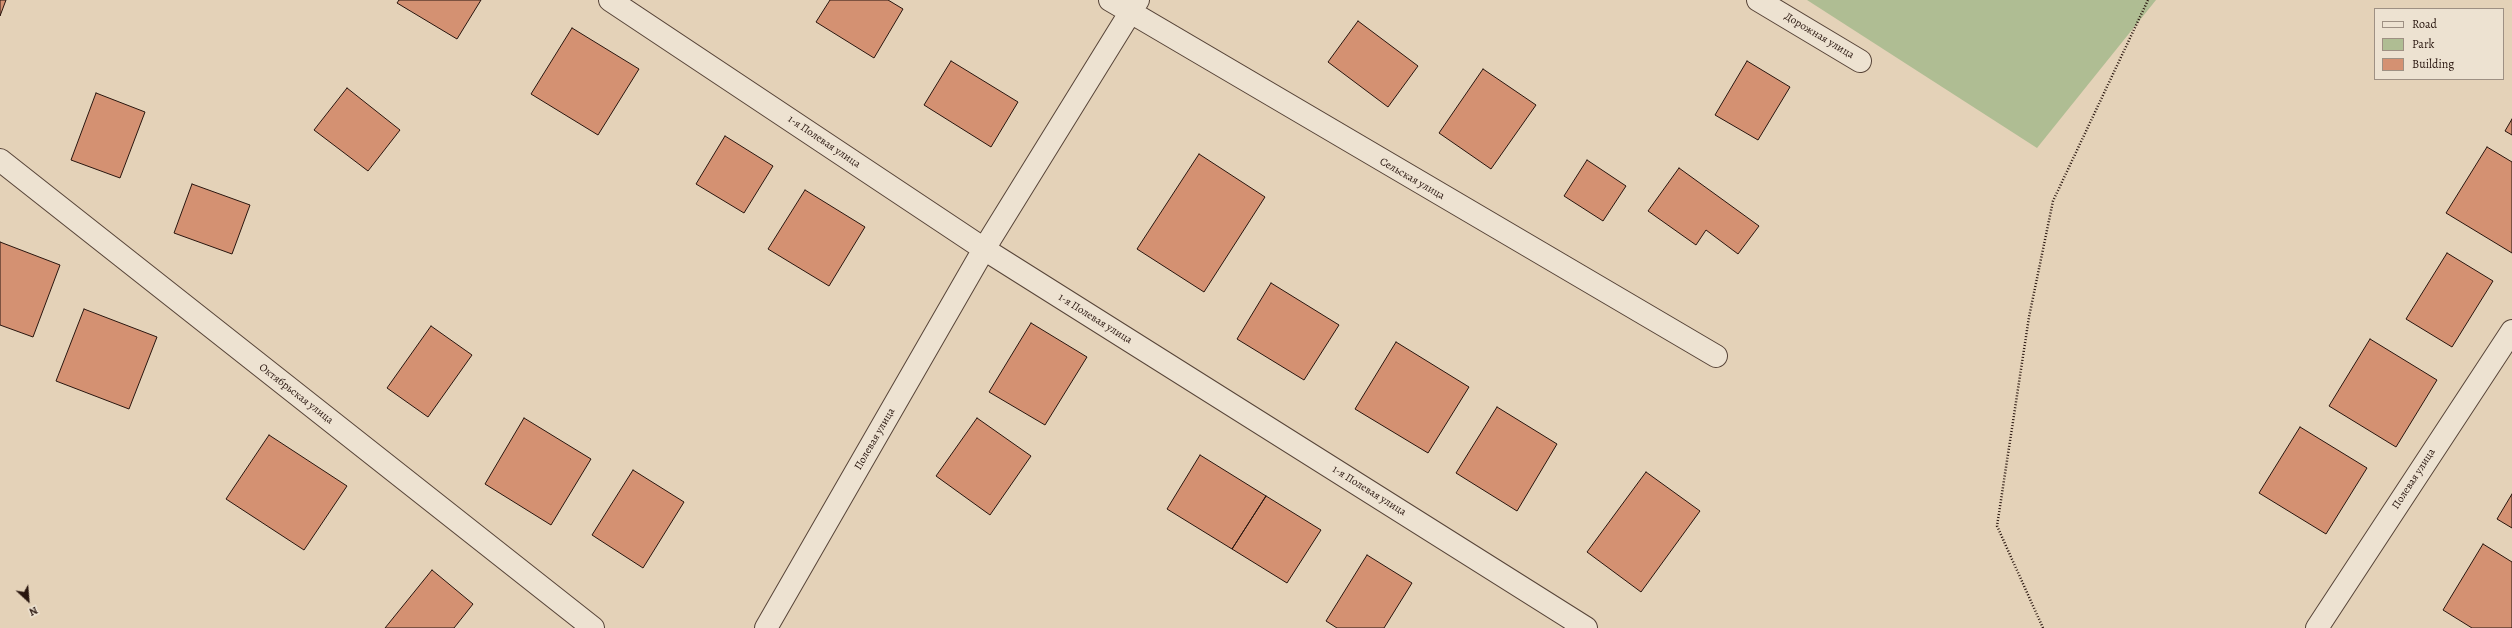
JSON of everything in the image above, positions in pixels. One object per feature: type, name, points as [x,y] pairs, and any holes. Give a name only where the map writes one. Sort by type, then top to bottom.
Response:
[{"type":"street","name":"1-я Полевая улица","points":[[610,0],[984,249],[1586,628]]},
{"type":"street","name":"Сельская улица","points":[[1110,0],[1133,6],[1716,356]]},
{"type":"street","name":"Дорожная улица","points":[[1758,0],[1860,61]]},
{"type":"street","name":"Полевая улица","points":[[766,628],[984,249],[1133,6]]},
{"type":"street","name":"Октябрьская улица","points":[[0,160],[593,628]]},
{"type":"street","name":"Полевая улица","points":[[2317,628],[2512,330]]},
{"type":"path","points":[[2043,628],[1997,526],[2030,317],[2053,201],[2148,0]]},
{"type":"green space","points":[[1807,0],[2156,0],[2037,148]]},
{"type":"building","points":[[0,0],[6,0],[0,16]]},
{"type":"building","points":[[399,0],[481,0],[457,39],[397,3]]},
{"type":"building","points":[[830,0],[888,0],[903,9],[874,58],[816,22]]},
{"type":"building","points":[[1358,21],[1418,66],[1388,107],[1328,62]]},
{"type":"building","points":[[572,28],[639,69],[598,135],[531,94]]},
{"type":"building","points":[[951,61],[1018,102],[991,147],[924,105]]},
{"type":"building","points":[[1747,61],[1790,87],[1758,140],[1715,115]]},
{"type":"building","points":[[1483,69],[1536,105],[1491,169],[1439,133]]},
{"type":"building","points":[[347,88],[400,130],[368,171],[314,130]]},
{"type":"building","points":[[96,93],[145,112],[120,178],[71,160]]},
{"type":"building","points":[[2512,119],[2512,135],[2505,131]]},
{"type":"building","points":[[725,136],[773,166],[744,213],[696,184]]},
{"type":"building","points":[[2487,147],[2512,162],[2512,253],[2446,213]]},
{"type":"building","points":[[1199,154],[1265,197],[1204,292],[1137,249]]},
{"type":"building","points":[[1587,160],[1626,186],[1603,221],[1564,196]]},
{"type":"building","points":[[1679,168],[1759,226],[1738,254],[1706,230],[1696,245],[1648,211]]},
{"type":"building","points":[[192,184],[250,205],[232,254],[174,233]]},
{"type":"building","points":[[805,190],[865,227],[829,286],[768,249]]},
{"type":"building","points":[[0,242],[60,265],[33,337],[0,325]]},
{"type":"building","points":[[2447,253],[2493,281],[2452,347],[2406,319]]},
{"type":"building","points":[[1271,283],[1339,325],[1304,380],[1237,339]]},
{"type":"building","points":[[84,309],[157,337],[129,409],[56,381]]},
{"type":"building","points":[[1031,323],[1087,357],[1045,425],[989,392]]},
{"type":"building","points":[[431,326],[472,355],[428,417],[387,388]]},
{"type":"building","points":[[2370,339],[2437,380],[2396,447],[2329,406]]},
{"type":"building","points":[[1396,342],[1469,387],[1428,453],[1355,409]]},
{"type":"building","points":[[1497,407],[1557,444],[1517,511],[1456,473]]},
{"type":"building","points":[[524,418],[591,459],[551,525],[485,484]]},
{"type":"building","points":[[977,418],[1031,456],[990,515],[936,476]]},
{"type":"building","points":[[2300,427],[2367,468],[2326,534],[2259,493]]},
{"type":"building","points":[[269,435],[347,486],[304,550],[226,499]]},
{"type":"building","points":[[1200,455],[1266,496],[1232,549],[1167,509]]},
{"type":"building","points":[[633,470],[684,502],[643,568],[592,535]]},
{"type":"building","points":[[1646,472],[1700,511],[1641,592],[1587,552]]},
{"type":"building","points":[[2512,494],[2512,528],[2497,519]]},
{"type":"building","points":[[1266,496],[1321,530],[1287,583],[1232,549]]},
{"type":"building","points":[[2483,544],[2512,562],[2512,628],[2472,628],[2443,610]]},
{"type":"building","points":[[1367,555],[1412,583],[1384,628],[1337,628],[1326,621]]},
{"type":"building","points":[[432,570],[473,604],[454,628],[385,628]]}]
